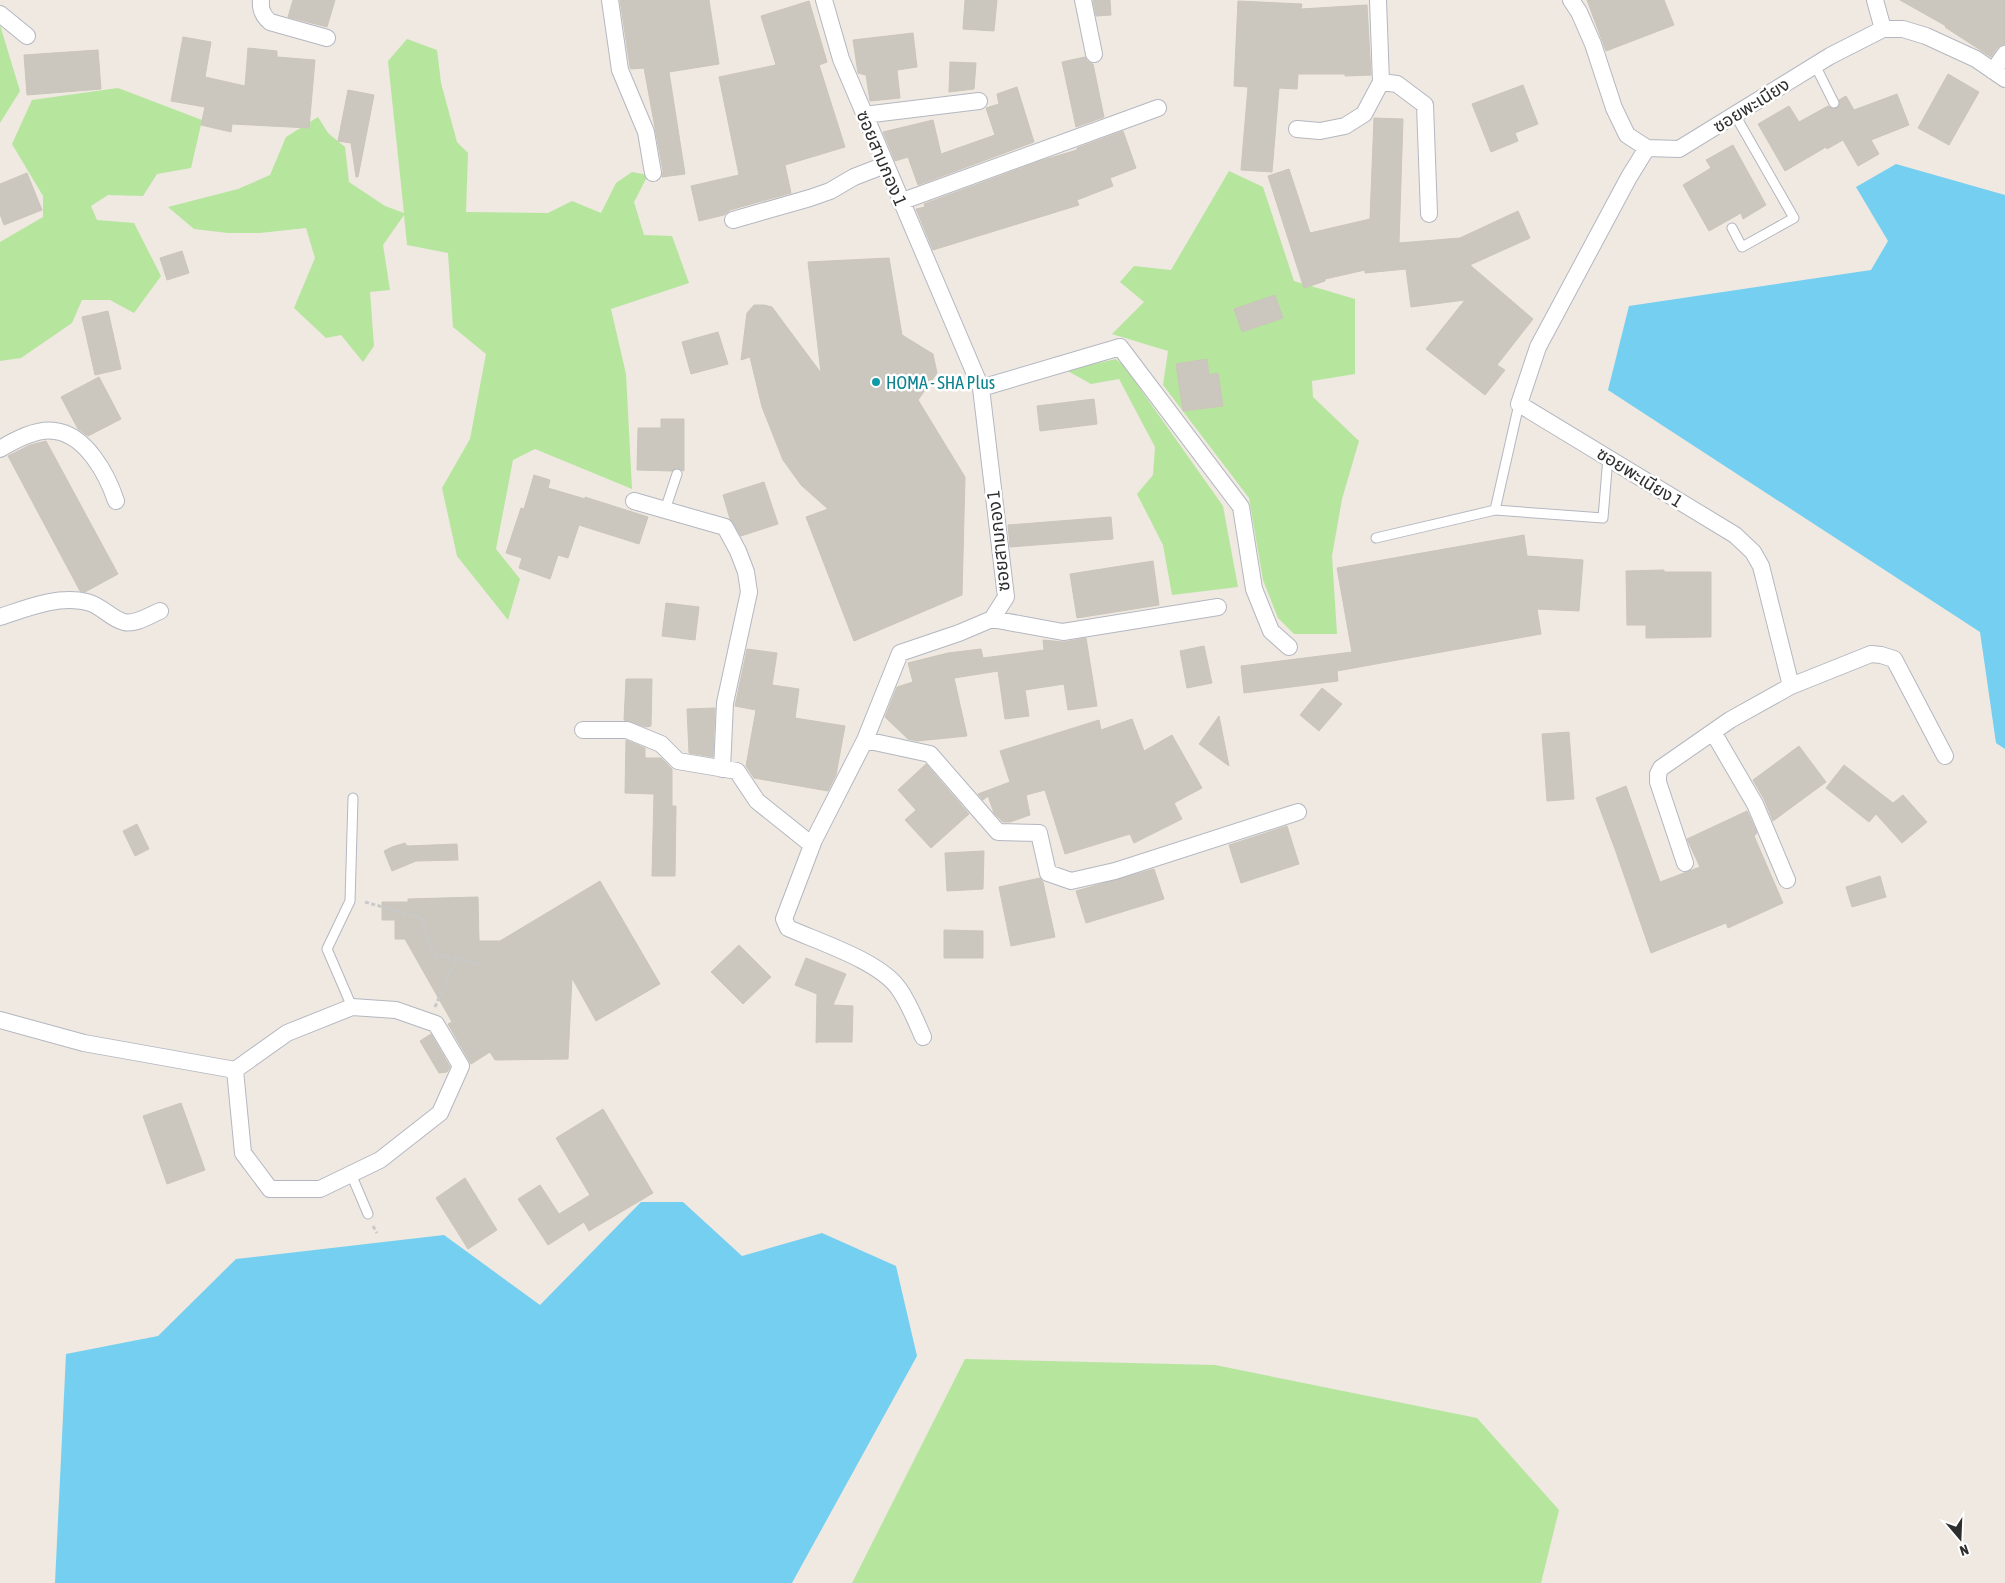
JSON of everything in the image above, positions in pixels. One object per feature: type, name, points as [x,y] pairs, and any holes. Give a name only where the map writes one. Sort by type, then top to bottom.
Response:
[{"type":"street","points":[[260,0],[264,16],[270,22],[327,38]]},
{"type":"street","points":[[610,0],[620,70],[646,132],[653,173]]},
{"type":"street","name":"ซอยสามกอง 1","points":[[824,0],[841,59],[900,202],[981,388],[1006,596],[992,619]]},
{"type":"street","points":[[1083,0],[1094,54]]},
{"type":"street","points":[[1298,129],[1320,131],[1345,126],[1364,114],[1381,82],[1378,0]]},
{"type":"street","points":[[1518,404],[1538,347],[1629,177],[1647,148],[1627,135],[1614,108],[1593,44],[1579,12],[1571,0]]},
{"type":"street","points":[[1875,0],[1883,29],[1903,30],[1926,36],[1976,59],[1999,75],[2005,54]]},
{"type":"street","points":[[0,14],[28,36]]},
{"type":"street","name":"ซอยพะเนียง","points":[[1647,148],[1679,149],[1815,65],[1883,29]]},
{"type":"street","points":[[1381,82],[1397,84],[1425,105],[1429,214]]},
{"type":"street","points":[[864,115],[979,101]]},
{"type":"street","points":[[900,202],[1158,108]]},
{"type":"street","points":[[733,220],[817,196],[885,165]]},
{"type":"street","points":[[981,388],[1120,347],[1241,507],[1254,589],[1271,631],[1289,648]]},
{"type":"street","name":"ซอยพะเนียง 1","points":[[1518,404],[1735,535],[1753,552],[1761,566],[1791,686]]},
{"type":"street","points":[[0,449],[40,431],[55,431],[68,435],[84,447],[94,458],[110,484],[116,501]]},
{"type":"street","points":[[634,501],[725,528],[738,551],[746,572],[749,592],[725,703],[722,769]]},
{"type":"street","points":[[0,617],[42,603],[74,600],[88,602],[102,608],[124,622],[134,622],[160,611]]},
{"type":"street","points":[[924,1037],[899,989],[888,976],[872,965],[788,928],[785,925],[784,919],[812,845],[865,740],[900,653],[959,633],[992,619],[1062,632],[1218,607]]},
{"type":"street","points":[[1685,863],[1658,782],[1658,774],[1661,768],[1730,720],[1791,686],[1871,654],[1881,654],[1894,659],[1944,756]]},
{"type":"street","points":[[583,730],[627,730],[662,744],[678,762],[737,771],[758,801],[812,845]]},
{"type":"street","points":[[1713,732],[1754,804],[1787,880]]},
{"type":"street","points":[[865,740],[930,754],[998,832],[1039,833],[1048,873],[1071,881],[1115,871],[1298,812]]},
{"type":"street","points":[[0,1020],[84,1042],[235,1070],[287,1033],[352,1007],[396,1010],[436,1024],[460,1066],[440,1113],[380,1160],[320,1188],[270,1188],[243,1152],[235,1070]]},
{"type":"lane","points":[[1815,65],[1834,103]]},
{"type":"lane","points":[[1732,228],[1742,247],[1794,218],[1736,115]]},
{"type":"lane","points":[[1495,510],[1518,404]]},
{"type":"lane","points":[[1376,538],[1495,510],[1603,518],[1608,457]]},
{"type":"lane","points":[[665,510],[677,474]]},
{"type":"lane","points":[[352,1007],[327,949],[350,901],[353,798]]},
{"type":"lane","points":[[351,1174],[368,1214]]},
{"type":"path","points":[[350,898],[422,918],[433,954],[480,964]]},
{"type":"path","points":[[429,1021],[456,959]]},
{"type":"green space","points":[[0,25],[20,91],[0,123]]},
{"type":"green space","points":[[407,39],[437,50],[441,83],[457,142],[468,153],[466,212],[548,213],[572,201],[601,213],[616,183],[632,172],[648,175],[634,202],[644,235],[672,236],[689,283],[611,309],[626,374],[632,489],[535,449],[513,460],[496,549],[520,579],[508,620],[457,556],[442,488],[470,439],[486,354],[453,327],[448,253],[407,245],[404,215],[383,245],[390,290],[370,292],[374,346],[363,362],[341,335],[326,338],[294,308],[315,258],[306,228],[260,233],[228,233],[194,229],[168,207],[238,189],[270,175],[286,137],[318,117],[328,133],[345,147],[349,182],[385,206],[404,213],[388,61]]},
{"type":"green space","points":[[118,88],[202,120],[191,168],[157,174],[143,196],[108,195],[91,206],[97,220],[134,223],[161,276],[134,313],[110,300],[82,300],[72,323],[21,358],[0,361],[0,242],[43,217],[43,196],[12,144],[32,100]]},
{"type":"green space","points":[[1229,171],[1263,187],[1294,281],[1355,299],[1355,374],[1312,381],[1313,397],[1359,441],[1342,499],[1332,556],[1337,634],[1294,634],[1278,618],[1263,580],[1249,498],[1163,385],[1168,351],[1112,334],[1144,302],[1120,282],[1134,266],[1171,270]]},
{"type":"green space","points":[[1116,359],[1124,366],[1223,506],[1238,587],[1172,595],[1163,545],[1137,494],[1153,475],[1155,447],[1119,379],[1091,384],[1066,370]]},
{"type":"green space","points":[[965,1359],[1215,1365],[1477,1418],[1559,1510],[1541,1583],[852,1583]]},
{"type":"water","points":[[1896,164],[2005,195],[2005,749],[1996,743],[1980,632],[1608,390],[1629,306],[1871,270],[1888,241],[1856,187]]},
{"type":"water","points":[[641,1202],[683,1202],[742,1256],[822,1233],[896,1266],[917,1356],[792,1583],[55,1583],[66,1354],[158,1336],[236,1259],[444,1235],[540,1305]]},
{"type":"building","points":[[293,0],[335,0],[327,27],[288,17]]},
{"type":"building","points":[[620,0],[709,0],[719,64],[669,72],[685,174],[662,177],[663,171],[644,68],[631,69],[630,67]]},
{"type":"building","points":[[965,0],[997,0],[994,31],[963,29]]},
{"type":"building","points":[[1093,0],[1110,0],[1111,15],[1096,16]]},
{"type":"building","points":[[1587,0],[1664,0],[1674,25],[1606,51]]},
{"type":"building","points":[[1900,0],[2005,0],[2005,44],[1997,48],[1991,57],[1946,26]]},
{"type":"building","points":[[809,1],[827,62],[819,65],[845,147],[785,165],[791,193],[730,210],[724,215],[699,221],[691,186],[739,175],[719,77],[776,65],[761,16]]},
{"type":"building","points":[[1238,1],[1302,4],[1301,9],[1367,5],[1371,75],[1298,74],[1297,89],[1279,88],[1272,172],[1241,170],[1248,87],[1234,86]]},
{"type":"building","points":[[913,33],[917,67],[897,70],[900,98],[870,101],[866,75],[858,73],[853,40]]},
{"type":"building","points":[[183,37],[211,42],[205,77],[245,86],[248,48],[277,51],[277,57],[315,60],[309,128],[232,124],[231,132],[201,125],[205,107],[171,101]]},
{"type":"building","points":[[98,50],[101,89],[27,95],[24,55]]},
{"type":"building","points":[[1085,57],[1087,61],[1093,64],[1104,117],[1076,127],[1062,62]]},
{"type":"building","points":[[950,62],[976,63],[974,89],[949,92]]},
{"type":"building","points":[[1948,74],[1979,92],[1949,145],[1918,128]]},
{"type":"building","points":[[1523,85],[1538,124],[1515,133],[1518,141],[1491,152],[1472,104]]},
{"type":"building","points":[[1017,87],[1034,142],[918,185],[908,157],[895,161],[883,132],[933,120],[941,154],[995,135],[986,108],[999,104],[997,94]]},
{"type":"building","points":[[348,90],[374,95],[358,177],[356,177],[351,143],[338,141]]},
{"type":"building","points":[[1897,94],[1909,125],[1871,140],[1879,154],[1858,166],[1843,140],[1827,149],[1826,147],[1785,171],[1758,124],[1789,106],[1799,122],[1828,106],[1833,109],[1837,108],[1840,104],[1839,100],[1846,96],[1854,110]]},
{"type":"building","points":[[1374,118],[1403,119],[1399,243],[1460,238],[1518,211],[1530,238],[1470,265],[1533,319],[1497,365],[1505,370],[1485,395],[1426,349],[1465,300],[1411,307],[1406,269],[1365,273],[1365,270],[1325,279],[1325,281],[1304,288],[1268,176],[1289,169],[1310,233],[1370,219]]},
{"type":"building","points":[[1123,131],[1136,168],[1110,178],[1113,186],[1077,200],[1079,205],[933,250],[916,209],[925,207],[924,204],[1040,161],[1077,150],[1077,148]]},
{"type":"building","points":[[1733,145],[1766,205],[1743,219],[1741,213],[1709,231],[1683,185],[1711,168],[1706,160]]},
{"type":"building","points":[[27,173],[42,210],[4,225],[0,214],[0,184]]},
{"type":"building","points":[[182,251],[189,273],[167,280],[160,258]]},
{"type":"building","points":[[889,258],[902,335],[933,354],[937,373],[918,400],[965,477],[962,595],[854,641],[806,517],[828,509],[801,485],[783,460],[762,407],[750,357],[741,360],[747,313],[754,305],[764,305],[772,307],[821,373],[808,262]]},
{"type":"building","points":[[1275,295],[1283,318],[1242,332],[1234,309]]},
{"type":"building","points":[[108,311],[121,369],[95,375],[82,317]]},
{"type":"building","points":[[718,332],[728,364],[691,374],[682,342]]},
{"type":"building","points":[[1207,359],[1209,375],[1218,373],[1223,406],[1183,411],[1176,364]]},
{"type":"building","points":[[99,377],[121,419],[88,436],[78,429],[61,397]]},
{"type":"building","points":[[1094,399],[1097,424],[1040,431],[1037,406]]},
{"type":"building","points":[[661,419],[684,419],[684,471],[676,468],[672,471],[637,470],[638,428],[661,428]]},
{"type":"building","points":[[46,441],[118,574],[85,592],[80,591],[8,456],[30,445]]},
{"type":"building","points":[[534,475],[550,480],[548,488],[585,499],[585,497],[648,517],[639,544],[579,525],[568,558],[558,555],[550,579],[519,568],[522,558],[506,553],[521,508],[524,509]]},
{"type":"building","points":[[764,482],[778,524],[741,536],[730,519],[723,495]]},
{"type":"building","points":[[1111,517],[1113,539],[1010,547],[1008,525]]},
{"type":"building","points":[[1524,535],[1527,556],[1583,560],[1579,611],[1537,609],[1541,634],[1337,671],[1338,681],[1244,693],[1241,666],[1352,652],[1337,568]]},
{"type":"building","points":[[1153,561],[1159,605],[1077,618],[1070,574]]},
{"type":"building","points":[[1664,570],[1664,572],[1711,572],[1711,637],[1646,638],[1646,625],[1627,625],[1626,571]]},
{"type":"building","points":[[666,603],[699,607],[695,640],[662,636]]},
{"type":"building","points":[[1086,638],[1097,706],[1068,710],[1064,684],[1025,690],[1029,716],[1005,719],[998,671],[954,678],[967,736],[917,741],[908,739],[885,717],[897,687],[913,682],[908,663],[948,653],[981,649],[983,658],[1044,650],[1043,640],[1064,642]]},
{"type":"building","points":[[1204,646],[1212,683],[1187,688],[1180,651]]},
{"type":"building","points":[[747,649],[777,653],[772,685],[799,689],[795,718],[845,726],[836,775],[828,791],[754,778],[746,766],[756,710],[735,706]]},
{"type":"building","points":[[626,679],[652,679],[651,726],[646,727],[624,720]]},
{"type":"building","points":[[1322,688],[1342,704],[1319,731],[1300,715]]},
{"type":"building","points":[[715,708],[713,757],[689,753],[687,709]]},
{"type":"building","points":[[1219,716],[1229,766],[1199,744]]},
{"type":"building","points":[[1132,719],[1144,751],[1172,735],[1202,788],[1174,803],[1182,819],[1134,843],[1130,834],[1065,854],[1045,790],[1026,795],[1030,815],[1010,822],[1003,822],[994,813],[988,796],[983,800],[978,794],[1010,782],[1000,751],[1099,720],[1101,730]]},
{"type":"building","points":[[1569,732],[1574,799],[1547,801],[1542,734]]},
{"type":"building","points":[[626,740],[645,748],[645,758],[661,758],[672,769],[672,806],[676,806],[675,876],[652,876],[654,794],[625,793]]},
{"type":"building","points":[[1799,746],[1826,782],[1773,821],[1764,799],[1753,780]]},
{"type":"building","points":[[926,764],[969,814],[931,848],[905,820],[916,810],[898,790]]},
{"type":"building","points":[[1844,765],[1893,803],[1903,795],[1927,822],[1902,843],[1876,814],[1869,822],[1826,788]]},
{"type":"building","points":[[1626,786],[1660,882],[1700,867],[1687,839],[1747,811],[1757,833],[1754,836],[1783,903],[1728,928],[1726,923],[1651,953],[1596,798]]},
{"type":"building","points":[[137,824],[149,849],[135,856],[123,831]]},
{"type":"building","points":[[1287,826],[1299,864],[1241,883],[1229,845]]},
{"type":"building","points":[[405,843],[407,846],[457,844],[458,860],[416,861],[392,871],[384,851]]},
{"type":"building","points":[[984,851],[983,889],[947,891],[945,853]]},
{"type":"building","points":[[1154,869],[1164,899],[1086,923],[1076,891]]},
{"type":"building","points":[[1880,876],[1886,897],[1852,907],[1846,887]]},
{"type":"building","points":[[1040,878],[1043,882],[1055,937],[1011,946],[999,887]]},
{"type":"building","points":[[600,881],[660,984],[596,1021],[572,978],[568,1059],[495,1060],[490,1052],[471,1064],[448,1024],[452,1022],[405,939],[395,939],[395,920],[382,920],[382,902],[408,902],[408,899],[478,897],[479,941],[500,941]]},
{"type":"building","points":[[944,930],[983,931],[983,958],[944,958]]},
{"type":"building","points":[[739,945],[771,977],[743,1004],[711,972]]},
{"type":"building","points":[[806,958],[846,974],[833,1005],[853,1006],[852,1042],[816,1043],[817,994],[795,985]]},
{"type":"building","points":[[431,1034],[450,1067],[447,1072],[439,1073],[420,1041]]},
{"type":"building","points":[[181,1103],[205,1170],[167,1184],[143,1116]]},
{"type":"building","points":[[603,1109],[653,1193],[589,1231],[584,1222],[548,1245],[518,1199],[540,1185],[559,1214],[590,1195],[556,1138]]},
{"type":"building","points":[[465,1178],[497,1230],[468,1249],[436,1198]]},
{"type":"place","name":"HOMA - SHA Plus","points":[[876,382]]}]
